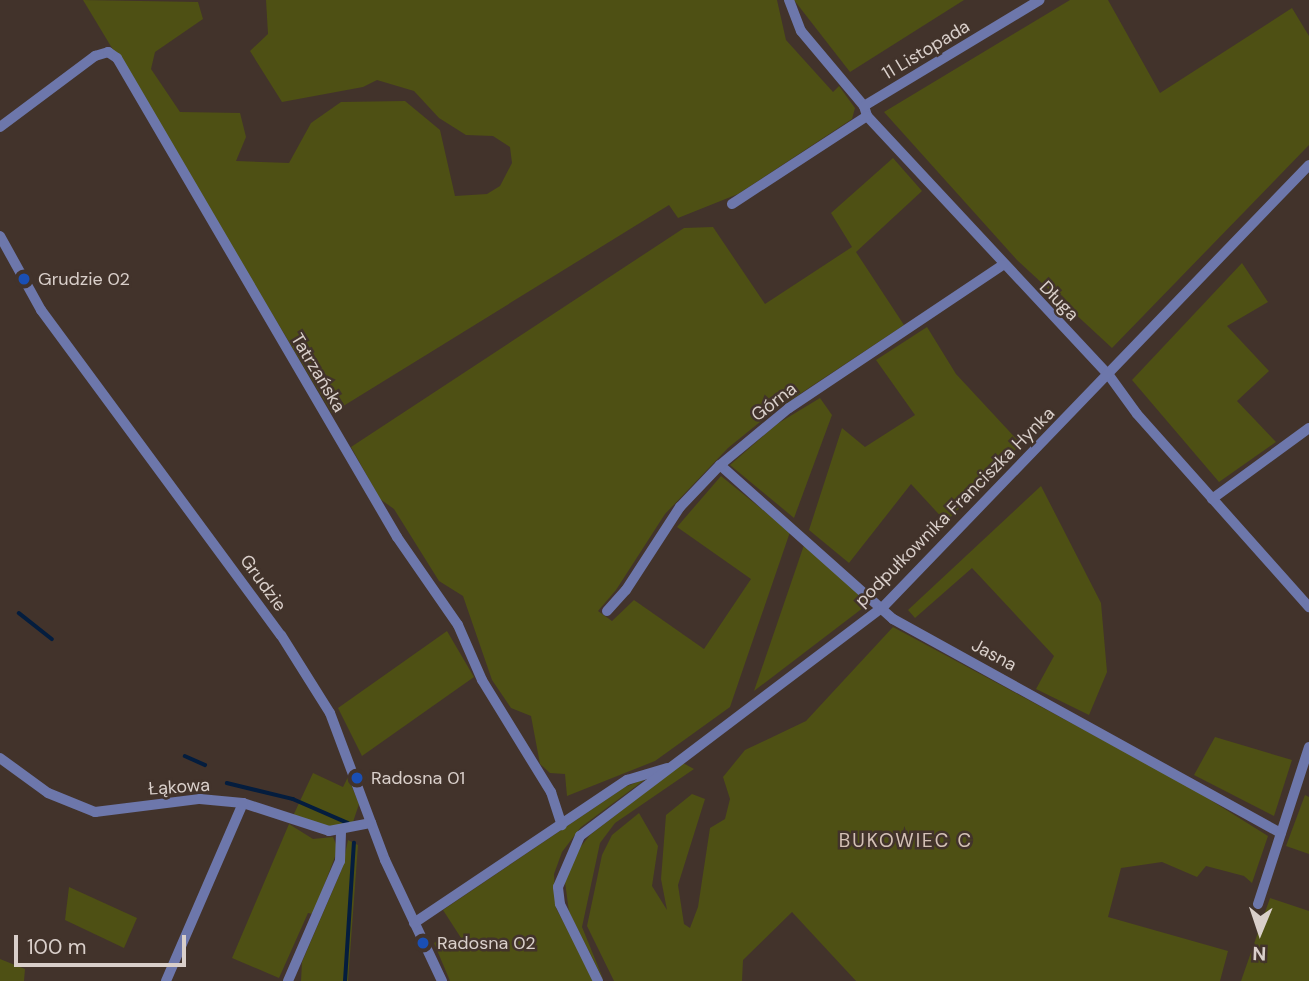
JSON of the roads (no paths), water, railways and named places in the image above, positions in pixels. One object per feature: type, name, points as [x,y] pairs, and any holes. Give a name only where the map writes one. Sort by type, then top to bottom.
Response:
[{"type":"street","name":"Długa","points":[[789,0],[792,14],[865,111],[1003,265],[1108,374],[1137,414],[1309,607]]},
{"type":"street","name":"11 Listopada","points":[[732,204],[865,111],[1040,0]]},
{"type":"street","name":"Tatrzańska","points":[[0,127],[95,56],[108,52],[117,58],[397,537],[458,625],[482,680],[551,792],[562,825]]},
{"type":"street","name":"podpułkownika Franciszka Hynka","points":[[598,981],[560,904],[558,887],[566,861],[580,836],[883,607],[1309,165]]},
{"type":"street","name":"Grudzie","points":[[0,236],[41,310],[281,635],[330,713],[371,823],[442,981]]},
{"type":"street","name":"Górna","points":[[607,611],[626,590],[680,507],[720,465],[789,408],[1003,265]]},
{"type":"street","points":[[1212,499],[1309,428]]},
{"type":"street","name":"Jasna","points":[[720,465],[883,607],[893,619],[1281,833]]},
{"type":"street","points":[[1258,904],[1309,747]]},
{"type":"street","name":"Łąkowa","points":[[0,758],[48,793],[95,812],[200,799],[243,803],[297,823],[341,831],[371,823]]},
{"type":"street","points":[[414,923],[627,780],[667,768]]},
{"type":"street","points":[[166,981],[243,803]]},
{"type":"street","points":[[288,981],[340,861],[341,831]]},
{"type":"waterway","points":[[19,613],[52,639]]},
{"type":"waterway","points":[[185,756],[205,765]]},
{"type":"waterway","points":[[227,783],[293,799],[348,823]]},
{"type":"waterway","points":[[345,981],[354,843]]},
{"type":"place","name":"Grudzie 02","points":[[24,279]]},
{"type":"place","name":"Radosna 01","points":[[357,778]]},
{"type":"place","name":"Radosna 02","points":[[423,943]]},
{"type":"district","name":"BUKOWIEC C","points":[[906,841]]}]
